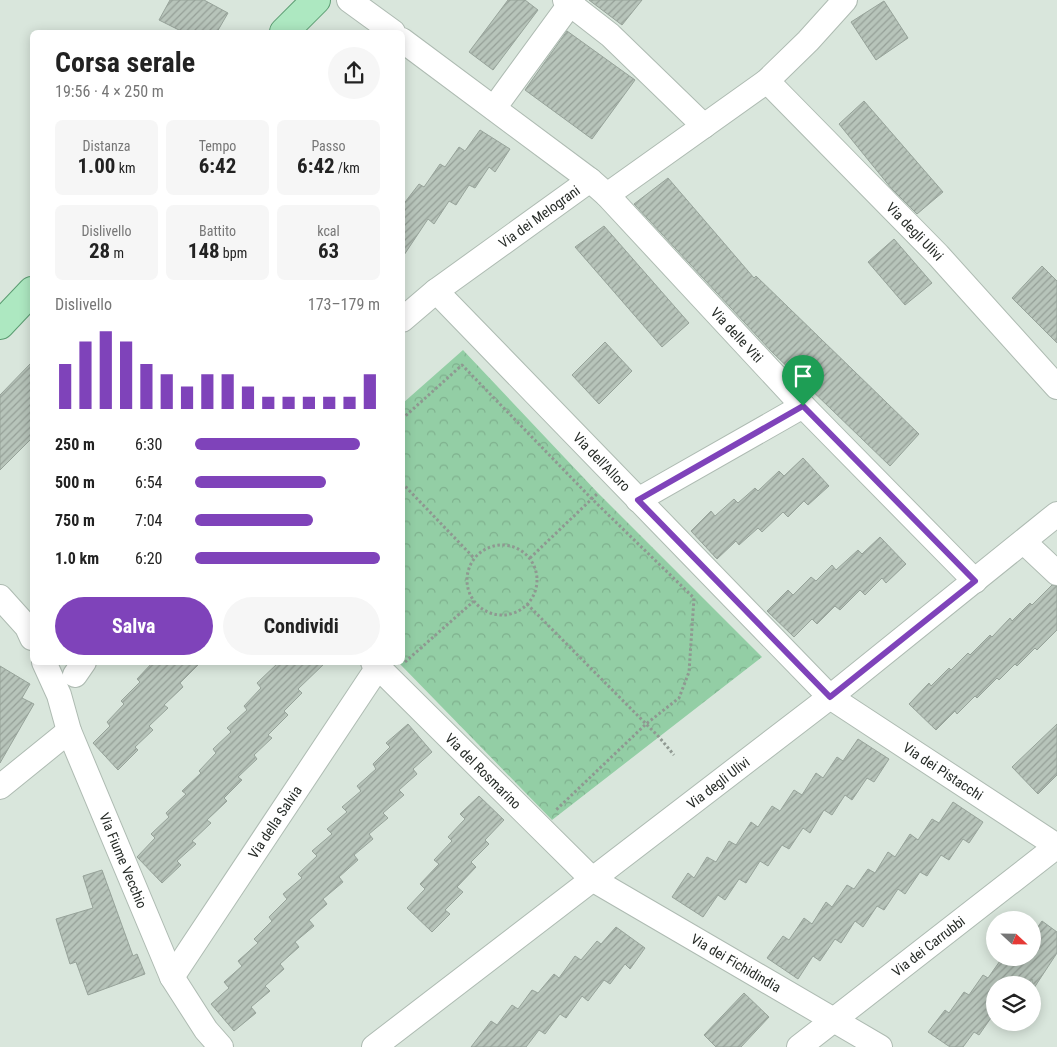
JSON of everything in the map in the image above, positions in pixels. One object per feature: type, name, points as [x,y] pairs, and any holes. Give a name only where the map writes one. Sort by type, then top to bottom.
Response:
[{"type":"main road","points":[[286,30],[316,0]]},
{"type":"main road","points":[[0,325],[30,293]]},
{"type":"street","points":[[349,0],[390,30]]},
{"type":"street","name":"Via dei Melograni","points":[[405,317],[436,291],[598,187],[704,126],[767,81],[808,41],[845,0]]},
{"type":"street","points":[[494,108],[569,1],[610,35],[704,126]]},
{"type":"street","name":"Via delle Viti","points":[[405,42],[598,187],[803,406],[975,581]]},
{"type":"street","name":"Via degli Ulivi","points":[[767,81],[938,255],[1057,387]]},
{"type":"street","name":"Via dell'Alloro","points":[[436,291],[830,697]]},
{"type":"street","points":[[638,500],[803,406]]},
{"type":"street","name":"Via degli Ulivi","points":[[374,1047],[830,697],[1057,514]]},
{"type":"street","points":[[1024,542],[1057,573]]},
{"type":"street","points":[[0,597],[27,627],[30,634]]},
{"type":"street","name":"Via Fiume Vecchio","points":[[45,665],[59,695],[69,731],[172,977],[206,1030],[221,1047]]},
{"type":"street","name":"Via del Rosmarino","points":[[380,669],[592,879]]},
{"type":"street","name":"Via della Salvia","points":[[172,977],[380,669]]},
{"type":"street","name":"Via dei Pistacchi","points":[[830,697],[1057,846]]},
{"type":"street","points":[[0,787],[69,731]]},
{"type":"street","name":"Via dei Carrubbi","points":[[799,1047],[1057,846]]},
{"type":"street","name":"Via dei Fichidindia","points":[[592,879],[880,1047]]},
{"type":"path","points":[[405,416],[462,366],[694,598],[688,672],[680,698],[646,724],[554,811]]},
{"type":"path","points":[[530,558],[592,498],[613,474]]},
{"type":"path","points":[[405,486],[474,558]]},
{"type":"path","points":[[501,544],[512,546],[522,550],[530,558],[537,578],[536,589],[528,604],[514,613],[503,615],[492,614],[482,609],[474,601],[469,592],[468,570],[474,558],[485,549],[501,544]]},
{"type":"path","points":[[414,667],[407,660],[474,601]]},
{"type":"path","points":[[528,604],[674,755]]},
{"type":"path","points":[[380,669],[392,665]]},
{"type":"green space","points":[[463,350],[598,493],[762,657],[552,820],[401,665],[405,665],[405,401]]},
{"type":"building","points":[[170,0],[204,0],[228,13],[218,30],[179,30],[159,20]]},
{"type":"building","points":[[508,0],[525,0],[538,10],[493,70],[469,52]]},
{"type":"building","points":[[589,0],[642,0],[622,25]]},
{"type":"building","points":[[884,1],[908,38],[876,60],[851,22]]},
{"type":"building","points":[[567,31],[635,80],[592,139],[525,90]]},
{"type":"building","points":[[864,101],[943,192],[917,214],[891,188],[839,124]]},
{"type":"building","points":[[480,130],[510,149],[495,172],[489,167],[475,188],[469,185],[456,205],[449,201],[434,224],[428,219],[405,254],[405,202],[419,184],[424,187],[440,164],[445,167],[459,147],[465,151]]},
{"type":"building","points":[[668,178],[754,278],[756,276],[919,434],[890,466],[772,352],[634,204]]},
{"type":"building","points":[[604,226],[689,323],[662,347],[575,247]]},
{"type":"building","points":[[894,239],[932,283],[905,305],[868,262]]},
{"type":"building","points":[[1042,266],[1057,281],[1057,343],[1012,298]]},
{"type":"building","points":[[605,342],[632,371],[599,404],[572,375]]},
{"type":"building","points":[[30,364],[30,440],[0,470],[0,395]]},
{"type":"building","points":[[803,458],[829,486],[808,505],[804,501],[788,517],[783,512],[762,532],[758,528],[739,545],[736,541],[717,559],[691,531],[711,511],[715,516],[734,499],[738,503],[755,488],[758,491],[779,471],[784,476]]},
{"type":"building","points":[[880,537],[906,564],[886,583],[882,578],[865,595],[860,590],[840,610],[835,606],[817,624],[812,619],[794,637],[767,611],[788,590],[793,595],[811,577],[816,581],[832,565],[836,570],[858,550],[862,554]]},
{"type":"building","points":[[1052,585],[1057,586],[1057,630],[1037,650],[1035,648],[999,680],[997,678],[957,714],[955,711],[936,730],[909,704],[929,683],[931,686],[949,668],[951,670],[968,653],[970,655],[990,635],[992,637],[1010,618],[1012,621],[1030,603],[1032,605]]},
{"type":"building","points":[[150,665],[198,665],[180,683],[183,687],[164,705],[168,708],[149,726],[153,730],[135,747],[138,750],[118,770],[93,743],[110,726],[107,722],[124,704],[121,701],[140,682],[137,679]]},
{"type":"building","points":[[276,665],[323,665],[298,689],[302,693],[284,711],[288,715],[268,735],[272,738],[254,755],[257,759],[238,777],[242,780],[224,798],[227,801],[207,820],[211,823],[192,841],[196,844],[177,861],[181,865],[162,883],[137,857],[155,838],[151,834],[169,817],[166,813],[186,794],[182,791],[201,773],[199,771],[216,753],[213,749],[231,732],[227,728],[247,710],[244,706],[261,688],[257,683]]},
{"type":"building","points":[[0,666],[30,684],[22,698],[34,704],[0,763]]},
{"type":"building","points":[[408,724],[432,752],[413,769],[417,774],[399,790],[404,795],[383,813],[388,818],[369,834],[373,839],[354,855],[358,860],[339,877],[343,882],[323,899],[327,904],[309,920],[314,926],[295,942],[299,947],[280,964],[284,969],[265,986],[270,991],[251,1007],[256,1013],[234,1031],[211,1004],[229,988],[224,982],[242,966],[238,961],[258,943],[254,939],[272,921],[269,917],[287,899],[283,894],[302,878],[298,874],[317,856],[312,851],[332,834],[327,829],[347,812],[342,807],[361,791],[357,786],[376,769],[373,764],[390,747],[386,743]]},
{"type":"building","points":[[1057,724],[1057,775],[1038,794],[1012,767]]},
{"type":"building","points":[[858,739],[889,759],[874,782],[867,778],[852,800],[845,795],[832,815],[824,810],[810,833],[803,828],[789,849],[782,845],[768,866],[760,861],[746,883],[739,879],[725,900],[718,895],[703,917],[672,897],[688,873],[694,878],[707,857],[716,862],[729,841],[736,845],[751,822],[758,827],[772,806],[780,811],[794,790],[802,795],[816,773],[823,778],[837,757],[843,761]]},
{"type":"building","points":[[479,796],[504,820],[485,840],[489,844],[471,862],[476,867],[457,887],[463,892],[445,910],[450,914],[432,932],[407,908],[425,889],[420,884],[439,864],[434,860],[452,841],[448,837],[465,819],[460,814]]},
{"type":"building","points":[[953,802],[983,822],[969,843],[963,839],[949,860],[941,855],[927,876],[920,872],[905,894],[898,889],[884,910],[877,906],[863,927],[855,921],[841,943],[835,939],[820,961],[813,956],[798,979],[767,958],[783,936],[789,940],[804,918],[812,924],[826,902],[832,907],[847,885],[854,889],[868,869],[875,873],[888,852],[895,857],[910,834],[918,840],[932,819],[939,823]]},
{"type":"building","points":[[102,870],[133,956],[137,954],[145,974],[88,995],[76,962],[70,964],[56,919],[93,908],[83,876]]},
{"type":"building","points":[[1042,921],[1057,932],[1057,953],[1041,977],[989,976],[996,966],[1041,966]]},
{"type":"building","points":[[616,927],[645,948],[630,969],[625,964],[610,984],[604,980],[588,1001],[582,996],[566,1018],[560,1014],[545,1034],[539,1030],[526,1047],[471,1047],[491,1021],[497,1025],[512,1005],[518,1009],[532,990],[538,993],[554,974],[559,978],[575,956],[581,960],[597,941],[601,944]]},
{"type":"building","points":[[983,975],[986,977],[986,1025],[979,1035],[974,1032],[963,1047],[950,1047],[928,1032],[945,1010],[949,1013],[964,992],[969,995]]},
{"type":"building","points":[[744,993],[769,1017],[741,1047],[716,1047],[704,1035]]},
{"type":"route","points":[[803,406],[975,581],[830,697],[638,500],[803,406]]}]
